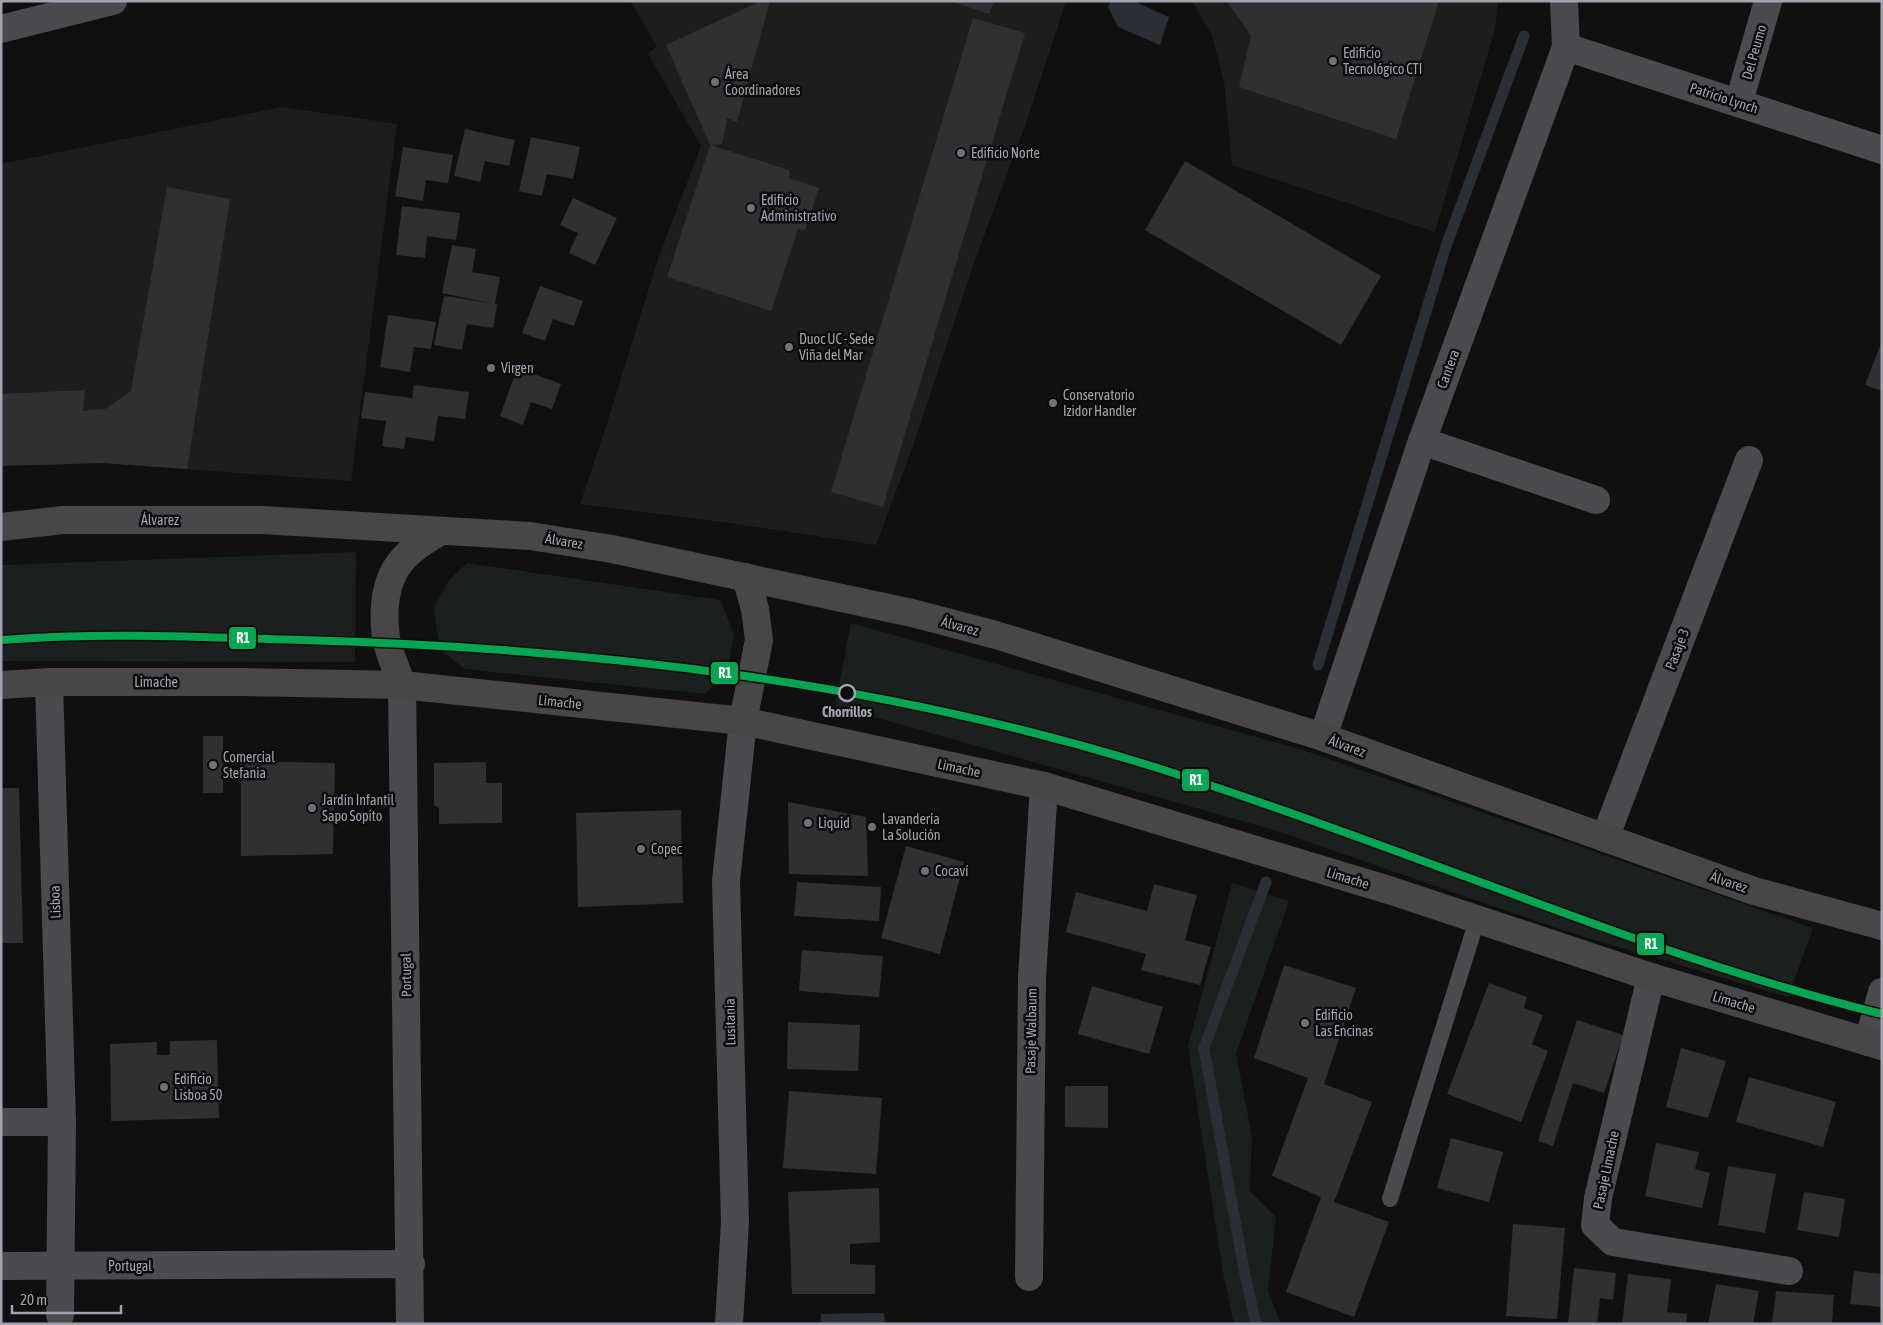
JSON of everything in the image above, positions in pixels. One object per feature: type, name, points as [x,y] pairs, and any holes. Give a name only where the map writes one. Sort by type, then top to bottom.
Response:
[{"type":"main road","name":"Álvarez","points":[[1,526],[63,520],[262,520],[530,536],[612,549],[746,577],[912,613],[996,636],[1323,737],[1754,891],[1882,926]]},
{"type":"main road","points":[[402,686],[386,639],[385,617],[387,596],[392,576],[400,563],[417,546],[441,531]]},
{"type":"main road","points":[[743,721],[759,640],[755,608],[746,577]]},
{"type":"main road","name":"Limache","points":[[1,685],[49,682],[246,682],[402,686],[743,721],[1044,786],[1392,891],[1651,977],[1875,1044]]},
{"type":"street","points":[[1,29],[112,1]]},
{"type":"street","name":"Cantera","points":[[1323,737],[1422,441],[1566,47],[1564,1]]},
{"type":"street","name":"Del Peumo","points":[[1739,102],[1768,1]]},
{"type":"street","name":"Patricio Lynch","points":[[1566,47],[1882,150]]},
{"type":"street","points":[[1422,441],[1596,500]]},
{"type":"street","name":"Pasaje 3","points":[[1605,838],[1749,460]]},
{"type":"street","name":"Lisboa","points":[[49,682],[62,1122],[60,1315]]},
{"type":"street","name":"Portugal","points":[[402,686],[411,1264],[410,1324]]},
{"type":"street","name":"Lusitania","points":[[729,1324],[735,1222],[726,881],[743,721]]},
{"type":"street","name":"Pasaje Walbaum","points":[[1029,1277],[1032,977],[1044,786]]},
{"type":"street","name":"Pasaje Limache","points":[[1651,977],[1598,1198],[1595,1225],[1614,1242],[1789,1271]]},
{"type":"street","points":[[1875,1044],[1882,992]]},
{"type":"street","points":[[1,1122],[62,1122]]},
{"type":"street","name":"Portugal","points":[[60,1266],[411,1264]]},
{"type":"street","points":[[1,1266],[60,1266]]},
{"type":"lane","points":[[1390,1199],[1477,920]]},
{"type":"shaded area","name":"Duoc UC - Sede Viña del Mar","points":[[630,1],[1066,1],[1026,123],[974,263],[913,446],[876,545],[723,522],[580,504],[658,259],[701,146],[648,54],[657,46]]},
{"type":"shaded area","points":[[1111,1],[1133,1],[1169,17],[1160,45],[1118,27],[1108,7]]},
{"type":"shaded area","points":[[1192,1],[1498,1],[1495,29],[1435,232],[1232,165],[1224,81],[1212,35]]},
{"type":"shaded area","points":[[282,107],[397,124],[351,481],[102,463],[1,466],[1,164]]},
{"type":"shaded area","points":[[356,552],[355,662],[1,661],[1,565]]},
{"type":"shaded area","points":[[467,563],[720,600],[734,634],[728,669],[706,694],[465,669],[443,652],[438,637],[434,607],[449,580]]},
{"type":"shaded area","points":[[851,623],[1306,751],[1813,928],[1788,997],[1565,931],[1274,830],[835,706]]},
{"type":"shaded area","points":[[1232,883],[1289,901],[1236,1054],[1252,1137],[1250,1191],[1276,1217],[1268,1291],[1281,1324],[1234,1324],[1223,1272],[1188,1046]]},
{"type":"shaded area","points":[[884,1313],[885,1324],[821,1324],[821,1314]]},
{"type":"building","name":"Área Coordinadores","points":[[761,1],[770,1],[737,122],[727,118],[722,144],[710,145],[666,45]]},
{"type":"building","points":[[951,1],[994,1],[989,14]]},
{"type":"building","name":"Edificio Tecnológico CTI","points":[[1227,1],[1439,1],[1396,139],[1239,87],[1251,36]]},
{"type":"building","name":"Edificio Norte","points":[[973,18],[1025,33],[883,507],[831,492]]},
{"type":"building","points":[[465,129],[515,140],[509,166],[485,161],[480,182],[454,176]]},
{"type":"building","points":[[531,137],[580,147],[573,179],[547,174],[542,196],[519,191]]},
{"type":"building","name":"Edificio Administrativo","points":[[710,145],[789,170],[789,178],[819,188],[805,230],[798,229],[771,311],[667,277]]},
{"type":"building","points":[[403,147],[453,155],[448,183],[426,180],[423,201],[395,196]]},
{"type":"building","points":[[1185,161],[1381,276],[1341,345],[1145,230]]},
{"type":"building","points":[[167,187],[230,199],[187,469],[102,463],[1,466],[1,394],[85,390],[83,411],[105,409],[131,391]]},
{"type":"building","points":[[573,198],[617,218],[595,265],[569,253],[578,233],[560,225]]},
{"type":"building","points":[[402,206],[460,213],[456,240],[427,236],[425,258],[396,255]]},
{"type":"building","points":[[452,245],[476,249],[472,272],[500,277],[493,328],[467,324],[462,350],[434,345],[444,296],[490,303],[442,293]]},
{"type":"building","points":[[540,286],[583,301],[574,326],[553,319],[545,341],[522,333]]},
{"type":"building","points":[[388,315],[436,322],[431,349],[414,347],[410,372],[380,367]]},
{"type":"building","points":[[1882,341],[1882,391],[1865,385]]},
{"type":"building","points":[[517,368],[561,384],[552,409],[531,402],[523,425],[500,416]]},
{"type":"building","points":[[414,385],[469,392],[465,419],[438,416],[434,441],[406,437],[404,449],[382,446],[386,421],[361,418],[365,392],[412,398]]},
{"type":"building","name":"Comercial Stefania","points":[[203,736],[223,736],[223,793],[203,793]]},
{"type":"building","points":[[486,762],[486,783],[502,783],[502,823],[439,824],[439,808],[434,805],[434,763]]},
{"type":"building","points":[[241,763],[335,763],[333,854],[241,856]]},
{"type":"building","points":[[1,788],[19,788],[23,943],[1,943]]},
{"type":"building","points":[[788,802],[866,817],[868,876],[789,874]]},
{"type":"building","points":[[681,810],[683,903],[578,907],[576,813]]},
{"type":"building","points":[[906,846],[964,862],[940,954],[881,938]]},
{"type":"building","points":[[797,882],[881,887],[879,921],[794,916]]},
{"type":"building","points":[[1154,884],[1197,895],[1185,940],[1211,947],[1200,985],[1141,970],[1146,954],[1066,932],[1076,892],[1147,911]]},
{"type":"building","points":[[802,950],[883,956],[879,997],[799,991]]},
{"type":"building","points":[[1284,965],[1356,988],[1324,1084],[1372,1102],[1334,1202],[1389,1222],[1354,1317],[1286,1292],[1321,1197],[1272,1176],[1308,1078],[1254,1058]]},
{"type":"building","points":[[1489,983],[1527,997],[1524,1008],[1543,1015],[1532,1044],[1548,1051],[1521,1122],[1447,1094]]},
{"type":"building","points":[[1092,986],[1163,1007],[1149,1054],[1078,1034]]},
{"type":"building","points":[[1577,1020],[1623,1035],[1604,1093],[1573,1083],[1553,1146],[1538,1141]]},
{"type":"building","points":[[788,1022],[860,1025],[858,1071],[787,1069]]},
{"type":"building","name":"Edificio Lisboa 50","points":[[217,1040],[219,1118],[111,1121],[110,1044],[157,1042],[157,1055],[170,1055],[170,1041]]},
{"type":"building","points":[[1681,1048],[1726,1061],[1708,1118],[1666,1107]]},
{"type":"building","points":[[1749,1077],[1836,1102],[1823,1147],[1736,1122]]},
{"type":"building","points":[[1065,1086],[1108,1086],[1108,1128],[1065,1127]]},
{"type":"building","points":[[789,1091],[882,1098],[876,1174],[783,1168]]},
{"type":"building","points":[[1451,1138],[1503,1152],[1489,1202],[1437,1188]]},
{"type":"building","points":[[1656,1143],[1699,1152],[1695,1169],[1710,1173],[1702,1208],[1645,1196]]},
{"type":"building","points":[[1728,1166],[1776,1174],[1765,1233],[1718,1225]]},
{"type":"building","points":[[879,1188],[880,1242],[850,1244],[850,1264],[875,1265],[875,1294],[792,1294],[788,1192]]},
{"type":"building","points":[[1804,1192],[1845,1199],[1839,1237],[1797,1230]]},
{"type":"building","points":[[1513,1224],[1565,1228],[1557,1319],[1506,1316]]},
{"type":"building","points":[[1574,1268],[1616,1273],[1613,1300],[1600,1298],[1597,1324],[1568,1324]]},
{"type":"building","points":[[1854,1271],[1882,1274],[1882,1307],[1850,1304]]},
{"type":"building","points":[[1628,1274],[1671,1279],[1667,1312],[1687,1314],[1686,1324],[1622,1324]]},
{"type":"building","points":[[1716,1284],[1759,1291],[1753,1324],[1708,1324]]},
{"type":"building","points":[[1776,1291],[1834,1295],[1832,1324],[1772,1324]]},
{"type":"waterway","points":[[1318,665],[1446,246],[1524,36]]},
{"type":"waterway","points":[[1256,1324],[1244,1270],[1204,1048],[1266,882]]},
{"type":"transit line","name":"R1","points":[[1,640],[77,636],[152,636],[411,644],[629,661],[738,675],[846,692],[953,714],[1059,739],[1164,770],[1316,822],[1684,955],[1802,993],[1882,1014]]},
{"type":"place","name":"Edificio Tecnológico CTI","points":[[1333,61]]},
{"type":"place","name":"Área Coordinadores","points":[[715,82]]},
{"type":"place","name":"Edificio Norte","points":[[961,153]]},
{"type":"place","name":"Edificio Administrativo","points":[[751,208]]},
{"type":"place","name":"Duoc UC - Sede Viña del Mar","points":[[789,347]]},
{"type":"place","name":"Virgen","points":[[491,368]]},
{"type":"place","name":"Conservatorio Izidor Handler","points":[[1053,403]]},
{"type":"place","name":"Chorrillos","points":[[847,693]]},
{"type":"place","name":"Comercial Stefania","points":[[213,765]]},
{"type":"place","name":"Jardín Infantil Sapo Sopito","points":[[312,808]]},
{"type":"place","name":"Liquid","points":[[808,823]]},
{"type":"place","name":"Lavandería La Solución","points":[[872,827]]},
{"type":"place","name":"Copec","points":[[641,849]]},
{"type":"place","name":"Cocaví","points":[[925,871]]},
{"type":"place","name":"Edificio Las Encinas","points":[[1305,1023]]},
{"type":"place","name":"Edificio Lisboa 50","points":[[164,1087]]}]
